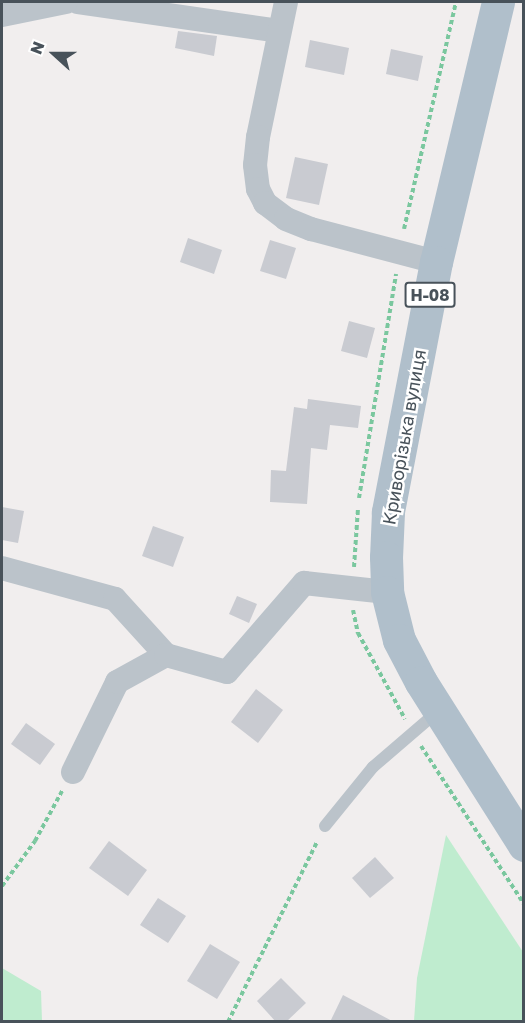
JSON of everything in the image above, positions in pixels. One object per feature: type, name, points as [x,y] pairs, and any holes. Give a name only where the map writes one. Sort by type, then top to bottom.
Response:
[{"type":"main road","name":"Криворізька вулиця","points":[[498,2],[436,262],[388,512],[387,592],[399,640],[439,710],[524,845]]},
{"type":"street","points":[[2,15],[66,2]]},
{"type":"street","points":[[78,2],[279,31]]},
{"type":"street","points":[[286,2],[258,137],[255,165],[258,189],[266,203],[286,219],[311,230],[436,262]]},
{"type":"street","points":[[2,568],[115,599],[166,655],[227,672],[304,583],[387,592]]},
{"type":"street","points":[[73,772],[117,682],[166,655]]},
{"type":"lane","points":[[325,826],[373,767],[439,710]]},
{"type":"path","points":[[399,253],[456,2]]},
{"type":"path","points":[[2,886],[35,841],[73,772]]},
{"type":"path","points":[[228,1022],[325,826]]},
{"type":"green space","points":[[446,835],[523,952],[523,1021],[414,1021],[417,978]]},
{"type":"green space","points":[[2,968],[41,991],[42,1021],[2,1021]]},
{"type":"building","points":[[178,31],[217,36],[214,56],[175,48]]},
{"type":"building","points":[[310,40],[349,48],[344,75],[305,67]]},
{"type":"building","points":[[391,49],[423,56],[418,81],[386,74]]},
{"type":"building","points":[[295,157],[328,164],[319,205],[286,198]]},
{"type":"building","points":[[188,238],[222,250],[214,274],[180,262]]},
{"type":"building","points":[[270,240],[296,248],[286,279],[260,271]]},
{"type":"building","points":[[349,321],[375,328],[367,358],[341,351]]},
{"type":"building","points":[[308,399],[361,406],[358,428],[330,425],[327,450],[311,448],[307,504],[270,502],[271,470],[286,471],[294,407],[307,409]]},
{"type":"building","points":[[2,507],[24,511],[18,543],[2,540]]},
{"type":"building","points":[[153,526],[184,537],[173,567],[142,556]]},
{"type":"building","points":[[237,596],[257,604],[249,623],[229,614]]},
{"type":"building","points":[[256,689],[283,710],[258,743],[231,722]]},
{"type":"building","points":[[26,723],[55,744],[40,765],[11,744]]},
{"type":"building","points":[[109,841],[147,870],[128,896],[89,868]]},
{"type":"building","points":[[375,857],[394,878],[370,898],[352,878]]},
{"type":"building","points":[[158,898],[186,916],[168,943],[140,925]]},
{"type":"building","points":[[210,944],[240,962],[217,999],[187,981]]},
{"type":"building","points":[[281,978],[306,1003],[286,1022],[276,1022],[257,1001]]},
{"type":"building","points":[[343,995],[394,1022],[330,1022]]}]
